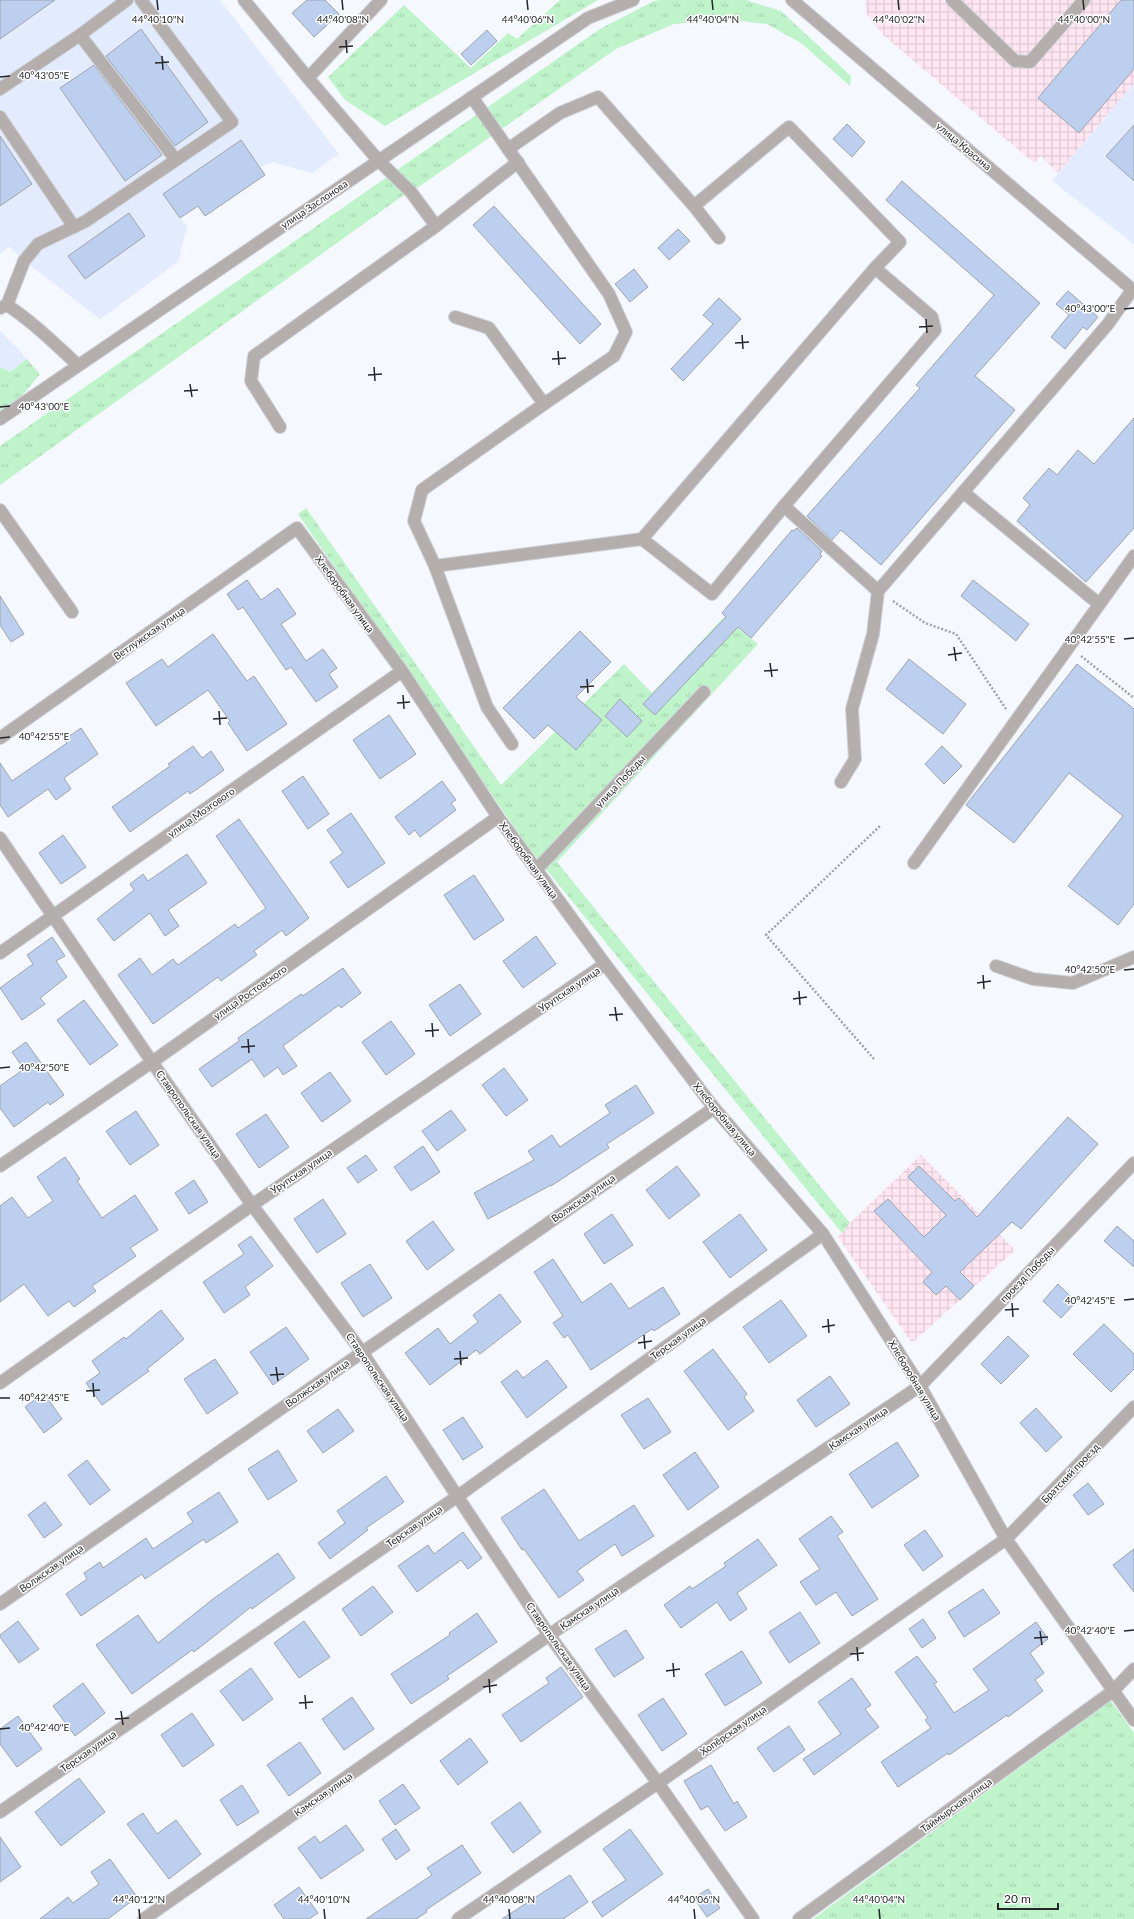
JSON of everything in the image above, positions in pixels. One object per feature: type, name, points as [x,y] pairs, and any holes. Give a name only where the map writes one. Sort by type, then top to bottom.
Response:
[{"type":"street","points":[[0,88],[80,35],[128,0]]},
{"type":"street","points":[[78,365],[19,313],[3,307],[24,261],[38,244],[86,221],[232,122],[141,0]]},
{"type":"street","points":[[244,0],[378,160],[411,192],[436,226]]},
{"type":"street","points":[[308,78],[381,0]]},
{"type":"street","name":"улица Заслонова","points":[[0,419],[588,18],[633,0]]},
{"type":"street","name":"улица Красина","points":[[793,0],[1133,291]]},
{"type":"street","points":[[952,0],[1015,61],[1030,62],[1084,0]]},
{"type":"street","points":[[80,35],[176,160]]},
{"type":"street","points":[[472,97],[609,294],[626,332],[614,356],[422,490],[414,521],[435,566],[487,707],[512,744]]},
{"type":"street","points":[[508,149],[560,113],[598,97],[694,206],[719,238]]},
{"type":"street","points":[[0,117],[74,227]]},
{"type":"street","points":[[435,566],[642,539],[875,268],[900,242],[789,127],[694,206]]},
{"type":"street","points":[[280,427],[251,381],[254,356],[436,226],[518,162]]},
{"type":"street","points":[[642,539],[712,594],[784,506],[935,330],[932,317],[875,268]]},
{"type":"street","points":[[841,782],[856,759],[852,709],[873,634],[878,591],[1103,329],[1133,291]]},
{"type":"street","points":[[455,317],[489,328],[544,404]]},
{"type":"street","points":[[963,492],[1099,604]]},
{"type":"street","points":[[784,506],[878,591]]},
{"type":"street","points":[[0,510],[72,612]]},
{"type":"street","name":"Хлеборобная улица","points":[[297,528],[402,671],[498,817],[605,964],[714,1108],[823,1234],[920,1386],[1006,1539],[1134,1720]]},
{"type":"street","name":"Ветлужская улица","points":[[0,738],[297,528]]},
{"type":"street","points":[[914,863],[1134,556]]},
{"type":"street","name":"улица Мозгового","points":[[0,953],[402,671]]},
{"type":"street","name":"улица Победы","points":[[536,870],[704,692]]},
{"type":"street","name":"улица Ростовского","points":[[0,1166],[152,1062],[498,817]]},
{"type":"street","name":"Ставропольская улица","points":[[0,838],[152,1062],[252,1205],[362,1352],[549,1635],[658,1783],[753,1919]]},
{"type":"street","points":[[996,966],[1033,979],[1073,983],[1134,957]]},
{"type":"street","name":"Урупская улица","points":[[0,1383],[252,1205],[605,964]]},
{"type":"street","name":"Волжская улица","points":[[0,1604],[714,1108]]},
{"type":"street","name":"проезд Победы","points":[[920,1386],[1134,1163]]},
{"type":"street","name":"Терская улица","points":[[0,1812],[458,1496],[823,1234]]},
{"type":"street","name":"Камская улица","points":[[144,1919],[549,1635],[920,1386]]},
{"type":"street","name":"Братский проезд","points":[[1006,1539],[1134,1407]]},
{"type":"street","name":"Хопёрская улица","points":[[458,1919],[658,1783],[1006,1539]]},
{"type":"street","name":"Таймырская улица","points":[[799,1919],[1113,1690],[1134,1669]]},
{"type":"path","points":[[878,591],[925,623],[956,634],[1015,722]]},
{"type":"path","points":[[1069,647],[1134,698]]},
{"type":"path","points":[[874,1059],[766,935],[881,825]]},
{"type":"shaded area","points":[[0,0],[220,0],[339,154],[312,173],[272,162],[260,167],[265,175],[205,216],[197,206],[180,218],[187,226],[178,262],[100,319],[24,261],[9,246],[0,254]]},
{"type":"shaded area","points":[[865,0],[1134,0],[1134,83],[1058,173],[1041,156],[1034,163],[883,35],[867,14]]},
{"type":"shaded area","points":[[1134,83],[1134,244],[1052,181]]},
{"type":"shaded area","points":[[0,330],[27,359],[10,372],[0,367]]},
{"type":"shaded area","points":[[921,1155],[1015,1250],[912,1343],[838,1237],[850,1223]]},
{"type":"green space","points":[[560,0],[598,0],[385,126],[345,100],[328,77],[404,5],[471,68],[508,33],[517,39]]},
{"type":"green space","points":[[746,0],[781,11],[851,76],[850,86],[801,43],[767,24],[725,19],[674,24],[616,49],[423,184],[401,197],[0,485],[0,446],[600,29],[654,1]]},
{"type":"green space","points":[[27,359],[40,374],[22,396],[0,410],[0,367],[10,372]]},
{"type":"green space","points":[[306,508],[501,785],[624,664],[652,693],[724,617],[758,644],[557,862],[850,1223],[842,1233],[528,847],[298,514]]},
{"type":"green space","points":[[1111,1701],[1134,1733],[1134,1919],[813,1919]]},
{"type":"building","points":[[0,0],[55,0],[0,39]]},
{"type":"building","points":[[307,0],[325,0],[339,14],[314,37],[292,13]]},
{"type":"building","points":[[1121,0],[1134,0],[1134,69],[1079,133],[1038,98]]},
{"type":"building","points":[[141,29],[208,122],[175,146],[106,56]]},
{"type":"building","points":[[487,30],[497,41],[471,65],[461,54]]},
{"type":"building","points":[[94,65],[162,155],[125,181],[60,88]]},
{"type":"building","points":[[847,124],[865,142],[852,157],[833,139]]},
{"type":"building","points":[[1134,125],[1134,181],[1106,156]]},
{"type":"building","points":[[0,136],[32,184],[0,206]]},
{"type":"building","points":[[241,140],[265,175],[205,216],[198,206],[180,218],[163,194]]},
{"type":"building","points":[[902,181],[1040,303],[975,376],[1015,410],[881,565],[841,530],[832,540],[807,516],[920,388],[916,385],[994,295],[886,200]]},
{"type":"building","points":[[494,206],[601,324],[580,344],[473,225]]},
{"type":"building","points":[[129,213],[145,236],[85,279],[68,256]]},
{"type":"building","points":[[678,229],[690,241],[669,260],[658,248]]},
{"type":"building","points":[[634,269],[648,287],[630,302],[615,284]]},
{"type":"building","points":[[1068,291],[1098,317],[1087,330],[1083,327],[1065,349],[1051,337],[1069,315],[1056,304]]},
{"type":"building","points":[[719,298],[741,319],[683,381],[671,369],[713,324],[703,315]]},
{"type":"building","points":[[1134,418],[1134,528],[1086,582],[1017,521],[1030,505],[1023,498],[1049,468],[1057,475],[1078,450],[1094,464]]},
{"type":"building","points":[[797,528],[822,551],[820,554],[822,556],[751,638],[738,627],[655,715],[643,704],[726,617],[722,613],[792,530],[793,531]]},
{"type":"building","points":[[247,580],[261,600],[278,588],[296,614],[281,624],[306,661],[323,649],[337,668],[329,674],[338,687],[316,702],[291,667],[286,670],[243,607],[238,610],[227,594]]},
{"type":"building","points":[[973,580],[1029,624],[1016,641],[961,596]]},
{"type":"building","points":[[0,596],[24,634],[11,642],[0,625]]},
{"type":"building","points":[[580,631],[611,662],[576,697],[602,720],[576,750],[548,725],[534,739],[503,708]]},
{"type":"building","points":[[213,634],[247,681],[254,676],[287,724],[247,751],[228,723],[230,721],[208,690],[156,726],[126,683],[162,659],[168,667]]},
{"type":"building","points":[[909,659],[966,704],[943,734],[886,689]]},
{"type":"building","points":[[1077,664],[1134,709],[1134,904],[1118,925],[1068,886],[1123,816],[1069,773],[1014,843],[966,805]]},
{"type":"building","points":[[620,699],[642,721],[627,737],[605,716]]},
{"type":"building","points":[[389,715],[416,754],[380,779],[353,740]]},
{"type":"building","points":[[81,728],[98,754],[64,778],[71,789],[56,800],[48,789],[8,817],[0,805],[0,763],[12,781],[67,743],[64,740]]},
{"type":"building","points":[[193,746],[202,758],[211,751],[224,770],[190,794],[188,791],[130,832],[112,807],[170,766],[168,764]]},
{"type":"building","points":[[942,746],[962,766],[944,784],[925,764]]},
{"type":"building","points":[[303,776],[329,814],[308,829],[282,791]]},
{"type":"building","points":[[442,781],[456,800],[451,803],[456,810],[420,837],[415,830],[409,835],[395,817]]},
{"type":"building","points":[[351,813],[385,863],[348,888],[330,862],[343,853],[327,830]]},
{"type":"building","points":[[239,819],[309,918],[286,936],[282,930],[254,951],[257,955],[221,981],[218,977],[153,1024],[118,975],[140,958],[152,975],[173,959],[178,965],[235,924],[238,928],[266,908],[216,836]]},
{"type":"building","points":[[63,835],[86,867],[61,884],[39,853]]},
{"type":"building","points":[[187,854],[207,883],[168,910],[179,926],[165,936],[150,913],[114,941],[97,919],[134,890],[130,884],[143,874],[148,881]]},
{"type":"building","points":[[474,875],[504,920],[474,940],[444,895]]},
{"type":"building","points":[[536,936],[556,964],[523,988],[503,961]]},
{"type":"building","points":[[52,937],[65,956],[56,961],[67,977],[40,998],[45,1004],[22,1020],[0,988],[33,964],[27,955]]},
{"type":"building","points":[[343,968],[361,993],[341,1008],[339,1005],[283,1046],[297,1066],[283,1075],[278,1067],[264,1077],[252,1059],[212,1087],[199,1069],[239,1041],[238,1038],[301,994],[303,996]]},
{"type":"building","points":[[460,984],[481,1014],[450,1036],[429,1005]]},
{"type":"building","points":[[84,1000],[118,1045],[90,1065],[57,1020]]},
{"type":"building","points":[[391,1021],[415,1054],[386,1075],[362,1042]]},
{"type":"building","points":[[26,1042],[64,1095],[50,1105],[48,1102],[14,1127],[0,1108],[0,1086],[24,1069],[12,1052]]},
{"type":"building","points":[[504,1068],[528,1100],[506,1116],[482,1085]]},
{"type":"building","points":[[330,1072],[351,1101],[322,1122],[301,1093]]},
{"type":"building","points":[[636,1085],[654,1113],[607,1144],[609,1148],[551,1186],[488,1219],[474,1193],[534,1160],[528,1151],[552,1135],[560,1147],[610,1113],[605,1105]]},
{"type":"building","points":[[451,1110],[466,1130],[437,1151],[422,1131]]},
{"type":"building","points":[[136,1111],[159,1145],[130,1165],[106,1131]]},
{"type":"building","points":[[266,1114],[289,1147],[259,1168],[236,1134]]},
{"type":"building","points":[[1068,1117],[1098,1144],[1021,1229],[1012,1222],[960,1272],[974,1286],[960,1300],[946,1286],[936,1295],[923,1282],[932,1272],[874,1211],[888,1199],[924,1237],[946,1215],[908,1177],[919,1166],[955,1201],[959,1198],[977,1217]]},
{"type":"building","points":[[423,1146],[440,1172],[411,1191],[394,1167]]},
{"type":"building","points":[[366,1155],[377,1170],[358,1183],[347,1168]]},
{"type":"building","points":[[65,1157],[80,1179],[77,1181],[102,1218],[135,1195],[158,1230],[130,1248],[136,1256],[92,1286],[96,1291],[74,1307],[69,1301],[48,1316],[24,1284],[0,1302],[0,1206],[12,1197],[28,1218],[53,1201],[37,1177]]},
{"type":"building","points":[[677,1166],[700,1195],[669,1219],[646,1190]]},
{"type":"building","points":[[194,1180],[208,1202],[189,1214],[175,1193]]},
{"type":"building","points":[[323,1199],[346,1234],[317,1253],[294,1219]]},
{"type":"building","points":[[612,1214],[633,1245],[604,1264],[584,1234]]},
{"type":"building","points":[[740,1214],[767,1250],[730,1278],[703,1242]]},
{"type":"building","points":[[433,1221],[454,1250],[427,1270],[406,1241]]},
{"type":"building","points":[[1117,1226],[1134,1241],[1134,1267],[1104,1241]]},
{"type":"building","points":[[251,1236],[273,1266],[245,1287],[250,1295],[224,1313],[203,1282],[244,1254],[238,1245]]},
{"type":"building","points":[[553,1259],[582,1303],[611,1283],[629,1309],[663,1287],[680,1314],[654,1331],[652,1329],[591,1370],[568,1335],[564,1338],[553,1323],[563,1316],[534,1272]]},
{"type":"building","points":[[370,1264],[392,1298],[363,1317],[341,1283]]},
{"type":"building","points":[[1058,1284],[1076,1302],[1061,1318],[1043,1301]]},
{"type":"building","points":[[500,1294],[521,1322],[480,1354],[476,1350],[430,1385],[405,1353],[438,1328],[450,1344],[478,1322],[473,1315]]},
{"type":"building","points":[[781,1300],[807,1336],[769,1363],[743,1327]]},
{"type":"building","points":[[161,1310],[184,1339],[147,1369],[149,1371],[102,1405],[86,1383],[100,1373],[92,1361],[124,1337],[126,1339]]},
{"type":"building","points":[[1104,1324],[1134,1354],[1134,1369],[1111,1392],[1073,1354]]},
{"type":"building","points":[[286,1327],[309,1359],[273,1385],[250,1352]]},
{"type":"building","points":[[1008,1336],[1029,1356],[1001,1384],[981,1364]]},
{"type":"building","points":[[713,1349],[747,1394],[744,1397],[754,1411],[728,1430],[684,1371]]},
{"type":"building","points":[[215,1359],[238,1393],[207,1414],[184,1379]]},
{"type":"building","points":[[547,1360],[567,1387],[527,1418],[501,1382],[517,1370],[523,1378]]},
{"type":"building","points":[[830,1376],[850,1404],[816,1427],[797,1400]]},
{"type":"building","points":[[44,1393],[62,1419],[44,1433],[25,1407]]},
{"type":"building","points":[[648,1398],[671,1432],[644,1449],[621,1415]]},
{"type":"building","points":[[1036,1408],[1062,1437],[1046,1452],[1020,1423]]},
{"type":"building","points":[[338,1409],[354,1431],[323,1453],[307,1431]]},
{"type":"building","points":[[463,1417],[483,1447],[463,1460],[443,1430]]},
{"type":"building","points":[[897,1442],[919,1476],[872,1508],[849,1474]]},
{"type":"building","points":[[278,1450],[297,1481],[268,1500],[248,1469]]},
{"type":"building","points":[[695,1452],[719,1487],[688,1510],[663,1475]]},
{"type":"building","points":[[87,1460],[110,1490],[90,1505],[68,1475]]},
{"type":"building","points":[[386,1476],[404,1502],[366,1528],[368,1530],[330,1559],[318,1543],[345,1523],[337,1511]]},
{"type":"building","points":[[1088,1483],[1104,1504],[1088,1515],[1073,1495]]},
{"type":"building","points":[[544,1489],[579,1541],[634,1505],[654,1536],[622,1556],[615,1544],[577,1571],[584,1580],[559,1598],[524,1549],[522,1550],[501,1518]]},
{"type":"building","points":[[219,1492],[238,1522],[206,1543],[204,1539],[145,1579],[142,1574],[81,1616],[66,1594],[87,1579],[84,1573],[100,1562],[103,1568],[146,1538],[153,1549],[193,1522],[187,1513]]},
{"type":"building","points":[[45,1502],[62,1525],[44,1538],[28,1515]]},
{"type":"building","points":[[831,1516],[843,1532],[837,1536],[878,1599],[852,1616],[836,1592],[816,1605],[800,1582],[820,1569],[799,1539]]},
{"type":"building","points":[[925,1530],[943,1556],[923,1571],[904,1545]]},
{"type":"building","points":[[463,1532],[482,1558],[468,1569],[461,1560],[417,1592],[398,1566],[428,1545],[434,1554]]},
{"type":"building","points":[[758,1539],[777,1565],[737,1593],[747,1609],[730,1621],[717,1602],[681,1628],[664,1605],[690,1586],[692,1589],[726,1566],[724,1563]]},
{"type":"building","points":[[1134,1549],[1134,1592],[1113,1565]]},
{"type":"building","points":[[278,1553],[295,1578],[252,1609],[251,1607],[194,1652],[192,1650],[132,1694],[96,1645],[138,1615],[158,1643],[213,1599]]},
{"type":"building","points":[[373,1586],[393,1612],[361,1636],[342,1609]]},
{"type":"building","points":[[983,1589],[1000,1613],[964,1637],[948,1612]]},
{"type":"building","points":[[800,1612],[820,1643],[789,1663],[769,1632]]},
{"type":"building","points":[[477,1613],[497,1642],[447,1676],[449,1679],[411,1704],[391,1674],[450,1635],[449,1633]]},
{"type":"building","points":[[923,1619],[936,1638],[922,1648],[909,1629]]},
{"type":"building","points":[[18,1621],[39,1649],[19,1663],[0,1637],[0,1635]]},
{"type":"building","points":[[304,1621],[330,1657],[299,1678],[274,1643]]},
{"type":"building","points":[[1036,1622],[1048,1639],[1030,1653],[1044,1673],[1035,1680],[1043,1691],[1008,1717],[1007,1715],[949,1755],[948,1753],[898,1787],[881,1762],[931,1728],[925,1720],[928,1718],[895,1672],[917,1656],[937,1682],[934,1684],[954,1713],[989,1690],[973,1669]]},
{"type":"building","points":[[626,1630],[644,1658],[614,1677],[595,1649]]},
{"type":"building","points":[[742,1651],[762,1683],[725,1706],[705,1674]]},
{"type":"building","points":[[561,1667],[583,1697],[521,1742],[502,1715],[549,1683],[546,1678]]},
{"type":"building","points":[[251,1668],[273,1699],[243,1721],[220,1691]]},
{"type":"building","points":[[852,1678],[871,1705],[865,1709],[879,1727],[814,1775],[803,1759],[841,1734],[818,1702]]},
{"type":"building","points":[[83,1683],[105,1713],[75,1736],[53,1706]]},
{"type":"building","points":[[352,1697],[374,1729],[344,1750],[322,1719]]},
{"type":"building","points":[[663,1698],[687,1734],[662,1751],[638,1715]]},
{"type":"building","points":[[192,1713],[214,1745],[183,1767],[161,1735]]},
{"type":"building","points":[[18,1716],[42,1749],[17,1767],[0,1744],[0,1729]]},
{"type":"building","points":[[789,1726],[805,1750],[774,1772],[757,1748]]},
{"type":"building","points":[[470,1738],[488,1762],[458,1785],[440,1761]]},
{"type":"building","points":[[300,1742],[321,1773],[289,1796],[267,1765]]},
{"type":"building","points":[[711,1765],[734,1804],[737,1801],[747,1817],[725,1831],[708,1806],[701,1810],[684,1781]]},
{"type":"building","points":[[79,1778],[105,1812],[61,1846],[35,1812]]},
{"type":"building","points":[[403,1784],[420,1808],[395,1825],[379,1801]]},
{"type":"building","points":[[242,1785],[259,1812],[237,1826],[220,1800]]},
{"type":"building","points":[[520,1802],[541,1832],[513,1853],[491,1823]]},
{"type":"building","points":[[143,1813],[157,1834],[176,1820],[201,1854],[169,1879],[127,1824]]},
{"type":"building","points":[[346,1825],[364,1850],[321,1879],[298,1848],[315,1836],[320,1843]]},
{"type":"building","points":[[396,1829],[410,1850],[396,1860],[382,1839]]},
{"type":"building","points":[[630,1829],[663,1874],[602,1917],[592,1902],[626,1880],[603,1849]]},
{"type":"building","points":[[0,1837],[21,1867],[0,1882]]},
{"type":"building","points":[[462,1845],[481,1873],[426,1910],[427,1912],[416,1919],[366,1919],[432,1875],[427,1868]]},
{"type":"building","points":[[110,1859],[137,1897],[108,1919],[40,1919],[68,1897],[73,1903],[99,1884],[91,1872]]},
{"type":"building","points":[[570,1875],[588,1902],[563,1919],[502,1919]]},
{"type":"building","points":[[299,1887],[318,1913],[309,1919],[284,1919],[274,1905]]},
{"type":"building","points":[[708,1889],[720,1908],[707,1917],[694,1898]]}]
